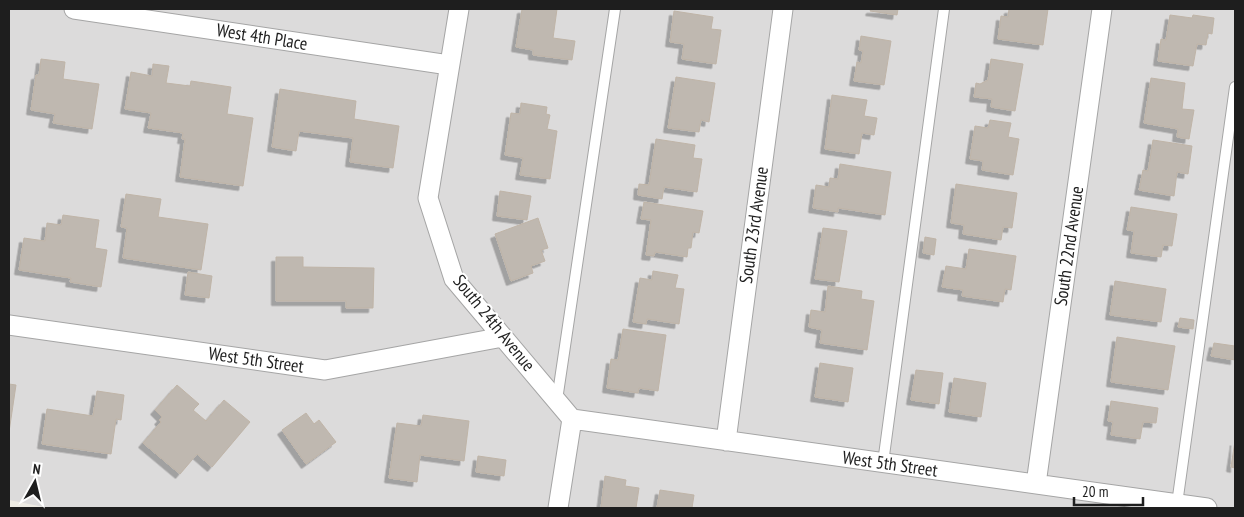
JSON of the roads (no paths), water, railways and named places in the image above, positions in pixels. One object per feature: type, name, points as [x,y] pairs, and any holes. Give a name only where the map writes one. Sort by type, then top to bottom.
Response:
[{"type":"street","name":"West 4th Place","points":[[74,9],[449,65]]},
{"type":"street","name":"South 24th Avenue","points":[[459,9],[428,198],[454,279],[572,419]]},
{"type":"street","name":"South 23rd Avenue","points":[[726,441],[783,9]]},
{"type":"street","name":"South 22nd Avenue","points":[[1036,484],[1102,9]]},
{"type":"street","name":"West 5th Street","points":[[9,325],[324,370],[503,337]]},
{"type":"street","name":"West 5th Street","points":[[572,419],[1207,508]]},
{"type":"street","points":[[558,508],[572,419]]},
{"type":"lane","points":[[557,400],[615,9]]},
{"type":"lane","points":[[883,463],[944,9]]},
{"type":"lane","points":[[1177,504],[1235,87]]}]
